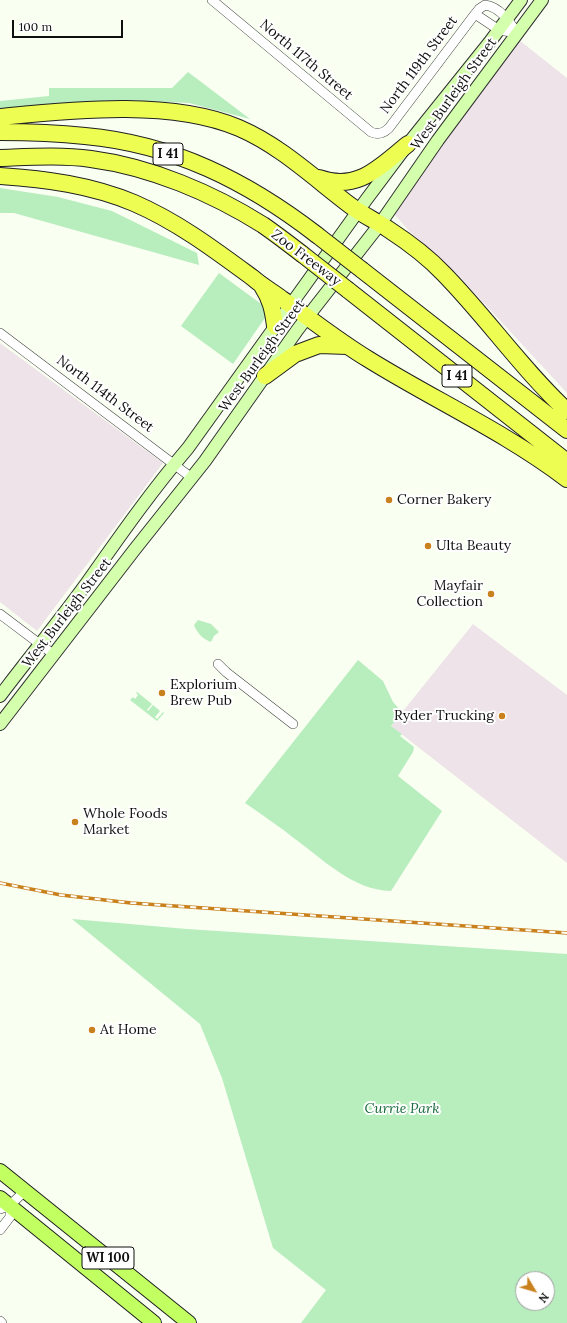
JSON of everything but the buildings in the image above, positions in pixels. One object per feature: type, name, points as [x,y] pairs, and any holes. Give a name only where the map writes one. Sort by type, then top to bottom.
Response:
[{"type":"highway","points":[[0,116],[62,111],[124,109],[163,111],[192,115],[223,122],[240,128],[273,147],[358,211],[380,224],[441,270],[567,411]]},
{"type":"highway","name":"Zoo Freeway","points":[[0,132],[34,132],[86,136],[137,145],[200,165],[226,176],[280,208],[567,430]]},
{"type":"highway","points":[[313,176],[329,181],[344,183],[357,180],[366,176],[408,144]]},
{"type":"highway","name":"Zoo Freeway","points":[[0,158],[61,157],[92,159],[153,173],[213,197],[263,226],[302,254],[567,462]]},
{"type":"highway","points":[[0,176],[37,179],[75,185],[130,202],[187,231],[347,346],[498,433],[529,452],[567,479]]},
{"type":"highway","points":[[260,284],[269,298],[273,309],[275,326]]},
{"type":"highway","points":[[265,376],[295,354],[319,345],[347,346]]},
{"type":"main road","name":"West Burleigh Street","points":[[0,696],[143,504],[195,438],[290,304],[408,144],[499,30],[521,0]]},
{"type":"main road","name":"West Burleigh Street","points":[[0,724],[214,449],[265,376],[380,224],[438,140],[542,0]]},
{"type":"main road","name":"WI 100","points":[[0,1171],[189,1323]]},
{"type":"main road","name":"WI 100","points":[[3,1204],[154,1323]]},
{"type":"street","name":"North 117th Street","points":[[212,0],[371,132],[377,134],[384,132]]},
{"type":"street","name":"North 119th Street","points":[[384,132],[389,128],[475,14],[482,7],[488,5],[507,18],[517,34]]},
{"type":"street","name":"North 119th Street","points":[[475,14],[499,30],[517,34]]},
{"type":"street","name":"North 114th Street","points":[[0,333],[192,478]]},
{"type":"street","points":[[0,614],[53,654]]},
{"type":"street","points":[[218,664],[226,672],[293,724]]},
{"type":"street","points":[[0,1230],[10,1217],[3,1204],[25,1191]]},
{"type":"shaded area","points":[[519,40],[567,78],[567,393],[456,273],[409,231],[394,214],[441,145]]},
{"type":"shaded area","points":[[0,343],[163,463],[37,631],[0,602]]},
{"type":"shaded area","points":[[473,624],[567,695],[567,863],[391,726]]},
{"type":"green space","points":[[188,72],[250,119],[189,103],[123,100],[34,111],[0,113],[0,101],[49,96],[49,88],[172,88]]},
{"type":"green space","points":[[0,188],[58,197],[112,211],[197,253],[199,265],[14,213],[0,213]]},
{"type":"green space","points":[[219,273],[268,309],[267,315],[233,364],[181,326]]},
{"type":"green space","points":[[198,620],[211,624],[219,632],[214,636],[211,642],[197,631],[194,625]]},
{"type":"green space","points":[[358,660],[383,681],[393,702],[400,710],[399,716],[391,726],[402,734],[400,736],[414,747],[413,752],[398,776],[442,811],[391,891],[377,889],[352,880],[245,803]]},
{"type":"green space","points":[[137,692],[152,704],[147,710],[148,711],[153,705],[160,711],[155,717],[157,719],[163,712],[164,713],[157,721],[130,700],[133,697],[135,699],[138,695],[136,693]]},
{"type":"green space","name":"Currie Park","points":[[72,919],[187,929],[567,954],[567,1323],[301,1323],[326,1290],[273,1248],[222,1078],[200,1024]]},
{"type":"railway","points":[[0,883],[61,895],[131,903],[567,933]]},
{"type":"place","name":"Corner Bakery","points":[[389,500]]},
{"type":"place","name":"Ulta Beauty","points":[[428,546]]},
{"type":"place","name":"Mayfair Collection","points":[[491,594]]},
{"type":"place","name":"Explorium Brew Pub","points":[[162,693]]},
{"type":"place","name":"Ryder Trucking","points":[[502,716]]},
{"type":"place","name":"Whole Foods Market","points":[[75,822]]},
{"type":"place","name":"At Home","points":[[92,1030]]}]
